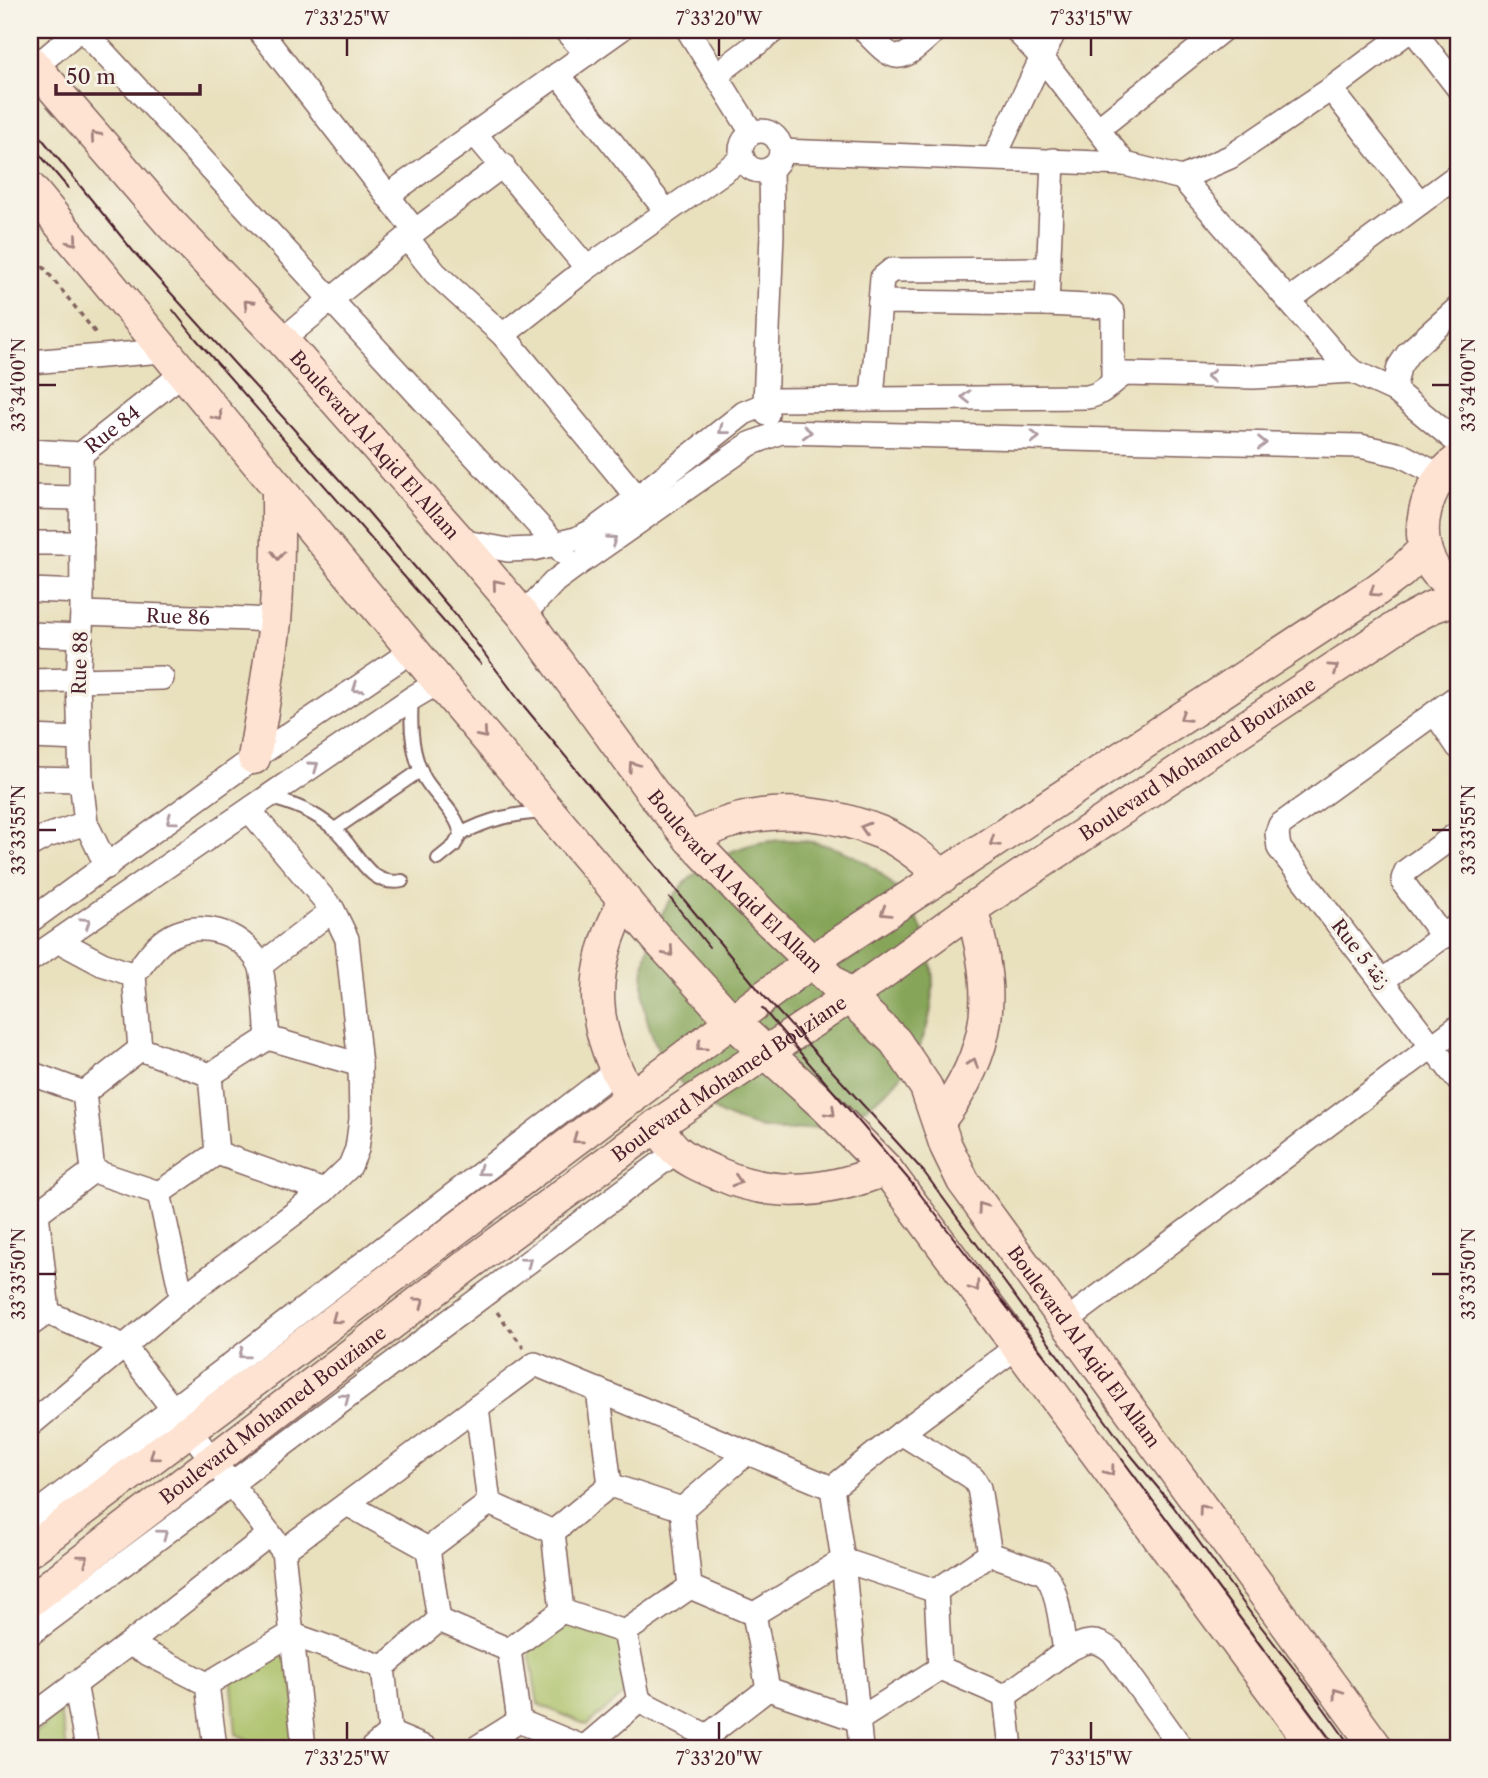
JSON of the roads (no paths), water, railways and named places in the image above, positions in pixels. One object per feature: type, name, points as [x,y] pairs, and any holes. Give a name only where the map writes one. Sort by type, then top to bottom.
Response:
[{"type":"main road","name":"Boulevard Al Aqid El Allam","points":[[32,64],[171,224],[282,340],[523,615],[690,839],[764,916],[895,1041],[926,1087],[946,1146],[962,1181],[1377,1748]]},
{"type":"main road","points":[[30,188],[439,682],[669,952],[733,1022],[848,1128],[886,1169],[1315,1748]]},
{"type":"main road","points":[[1450,468],[1428,497],[1423,522],[1426,548],[1435,569],[1458,595]]},
{"type":"main road","points":[[254,758],[267,690],[275,620],[279,557],[278,487]]},
{"type":"main road","name":"Boulevard Mohamed Bouziane","points":[[30,1550],[180,1419],[632,1098],[813,961],[1381,587],[1426,548]]},
{"type":"main road","name":"Boulevard Mohamed Bouziane","points":[[30,1601],[222,1472],[465,1267],[656,1126],[849,997],[971,909],[1404,622],[1458,595]]},
{"type":"main road","points":[[690,839],[729,822],[759,815],[790,813],[821,816],[883,833],[913,851],[943,876]]},
{"type":"main road","points":[[625,900],[613,922],[605,946],[599,984],[600,1022],[615,1071],[632,1098]]},
{"type":"main road","points":[[939,1121],[960,1094],[973,1066],[982,1036],[987,1004],[987,973],[982,942],[971,909]]},
{"type":"main road","points":[[656,1126],[677,1151],[704,1168],[732,1180],[763,1188],[794,1191],[826,1189],[886,1169]]},
{"type":"street","points":[[32,64],[81,30],[557,545],[574,567]]},
{"type":"street","points":[[259,30],[387,196],[435,273],[503,335],[644,505]]},
{"type":"street","points":[[565,30],[587,54]]},
{"type":"street","points":[[387,196],[620,30]]},
{"type":"street","points":[[688,30],[752,134]]},
{"type":"street","points":[[716,75],[775,30]]},
{"type":"street","points":[[864,30],[885,52],[895,57],[907,56],[936,30]]},
{"type":"street","points":[[1016,30],[1042,58],[1125,164]]},
{"type":"street","points":[[994,158],[1055,30]]},
{"type":"street","points":[[1098,129],[1222,30]]},
{"type":"street","points":[[1182,178],[1230,157],[1412,30],[1458,88]]},
{"type":"street","points":[[558,74],[666,211]]},
{"type":"street","points":[[1331,89],[1420,203]]},
{"type":"street","points":[[771,435],[765,403],[772,234],[776,160],[777,138],[758,131],[743,144],[743,158],[747,165],[763,171],[776,160],[994,158],[1125,164],[1182,178],[1341,361],[1352,371],[1394,390],[1458,443]]},
{"type":"street","points":[[475,134],[587,268]]},
{"type":"street","points":[[503,335],[587,268],[743,158]]},
{"type":"street","points":[[1047,304],[1053,160]]},
{"type":"street","points":[[282,340],[411,234],[503,166]]},
{"type":"street","points":[[1289,300],[1458,175]]},
{"type":"street","points":[[872,398],[882,278],[891,270],[1049,269]]},
{"type":"street","points":[[880,302],[1108,307],[1112,309],[1113,381]]},
{"type":"street","points":[[1394,390],[1399,367],[1409,352],[1458,308]]},
{"type":"street","points":[[30,362],[112,354],[173,362]]},
{"type":"street","name":"Rue 84","points":[[30,452],[80,454],[173,362]]},
{"type":"street","points":[[523,615],[555,581],[644,505],[744,413],[765,403],[787,398],[1087,397],[1103,393],[1113,381],[1125,374],[1254,377],[1352,371]]},
{"type":"street","points":[[460,541],[508,550],[557,545],[576,539],[644,505],[750,444],[771,435],[791,431],[1360,446],[1450,468]]},
{"type":"street","name":"Rue 88","points":[[80,454],[82,543],[78,680],[81,780],[86,823],[107,867]]},
{"type":"street","points":[[30,497],[80,498]]},
{"type":"street","points":[[30,543],[82,543]]},
{"type":"street","points":[[30,590],[81,614]]},
{"type":"street","points":[[30,634],[81,614]]},
{"type":"street","name":"Rue 86","points":[[81,614],[275,620]]},
{"type":"street","points":[[30,921],[254,758],[413,650]]},
{"type":"street","points":[[30,681],[162,678]]},
{"type":"street","points":[[30,961],[439,682]]},
{"type":"street","points":[[1458,696],[1435,713],[1458,747]]},
{"type":"street","name":"Rue 5 زنقة","points":[[1435,713],[1280,825],[1277,833],[1279,848],[1458,1080]]},
{"type":"street","points":[[30,737],[80,739]]},
{"type":"street","points":[[30,779],[81,780]]},
{"type":"street","points":[[30,1425],[182,1298],[324,1191],[349,1166],[356,1149],[360,1135],[360,1065],[347,939],[334,910],[259,804]]},
{"type":"street","points":[[30,845],[47,836],[86,823]]},
{"type":"street","points":[[1381,981],[1451,931],[1404,884],[1404,875],[1458,833]]},
{"type":"street","points":[[261,965],[334,910]]},
{"type":"street","points":[[140,1049],[134,975],[153,950],[166,939],[197,929],[211,929],[237,938],[261,965],[268,1038]]},
{"type":"street","points":[[59,941],[102,964],[134,975]]},
{"type":"street","points":[[1066,1321],[1458,1027]]},
{"type":"street","points":[[210,1075],[268,1038],[360,1065]]},
{"type":"street","points":[[140,1049],[210,1075]]},
{"type":"street","points":[[84,1093],[140,1049]]},
{"type":"street","points":[[30,1518],[180,1419],[615,1071]]},
{"type":"street","points":[[30,1073],[84,1093]]},
{"type":"street","points":[[210,1075],[217,1153]]},
{"type":"street","points":[[84,1093],[93,1171]]},
{"type":"street","points":[[30,1634],[222,1472],[677,1151]]},
{"type":"street","points":[[217,1153],[324,1191]]},
{"type":"street","points":[[159,1193],[217,1153]]},
{"type":"street","points":[[93,1171],[159,1193]]},
{"type":"street","points":[[93,1171],[34,1211],[36,1314],[124,1346],[276,1542],[291,1634],[304,1748]]},
{"type":"street","points":[[159,1193],[182,1298]]},
{"type":"street","points":[[832,1488],[1018,1346]]},
{"type":"street","points":[[30,1718],[129,1644],[276,1542],[347,1504],[536,1364],[832,1488]]},
{"type":"street","points":[[598,1390],[610,1485]]},
{"type":"street","points":[[477,1408],[489,1503]]},
{"type":"street","points":[[901,1433],[969,1474],[977,1482],[990,1554]]},
{"type":"street","points":[[682,1509],[748,1452]]},
{"type":"street","points":[[610,1485],[682,1509]]},
{"type":"street","points":[[553,1532],[610,1485]]},
{"type":"street","points":[[832,1488],[843,1560],[861,1748]]},
{"type":"street","points":[[489,1503],[553,1532]]},
{"type":"street","points":[[428,1549],[489,1503]]},
{"type":"street","points":[[347,1504],[428,1549]]},
{"type":"street","points":[[682,1509],[690,1587]]},
{"type":"street","points":[[553,1532],[562,1611]]},
{"type":"street","points":[[428,1549],[439,1620]]},
{"type":"street","points":[[936,1591],[990,1554]]},
{"type":"street","points":[[990,1554],[1042,1572],[1049,1577],[1065,1652]]},
{"type":"street","points":[[754,1614],[843,1560],[936,1591]]},
{"type":"street","points":[[690,1587],[754,1614]]},
{"type":"street","points":[[625,1632],[690,1587]]},
{"type":"street","points":[[936,1591],[940,1668]]},
{"type":"street","points":[[562,1611],[625,1632]]},
{"type":"street","points":[[509,1650],[562,1611]]},
{"type":"street","points":[[754,1614],[768,1689]]},
{"type":"street","points":[[439,1620],[509,1650]]},
{"type":"street","points":[[383,1667],[439,1620]]},
{"type":"street","points":[[625,1632],[639,1701],[708,1742],[768,1689]]},
{"type":"street","points":[[291,1634],[383,1667]]},
{"type":"street","points":[[207,1684],[291,1634]]},
{"type":"street","points":[[1004,1696],[1065,1652],[1091,1642],[1103,1643],[1112,1652],[1171,1744]]},
{"type":"street","points":[[129,1644],[207,1684]]},
{"type":"street","points":[[509,1650],[519,1721]]},
{"type":"street","points":[[383,1667],[390,1733]]},
{"type":"street","points":[[858,1720],[940,1668]]},
{"type":"street","points":[[940,1668],[1004,1696]]},
{"type":"street","points":[[75,1683],[86,1748]]},
{"type":"street","points":[[207,1684],[215,1748]]},
{"type":"street","points":[[768,1689],[858,1720]]},
{"type":"street","points":[[1004,1696],[1011,1748]]},
{"type":"street","points":[[519,1721],[585,1747],[639,1701]]},
{"type":"street","points":[[476,1748],[519,1721]]},
{"type":"street","points":[[372,1748],[390,1733]]},
{"type":"street","points":[[390,1733],[426,1748]]},
{"type":"lane","points":[[412,698],[412,734],[421,770],[457,823],[461,834]]},
{"type":"lane","points":[[335,829],[421,770]]},
{"type":"lane","points":[[259,804],[304,809],[335,829],[376,878],[393,883],[402,881]]},
{"type":"lane","points":[[438,859],[454,846],[461,834],[488,821],[502,816],[550,812]]},
{"type":"tram line","points":[[30,124],[133,251],[363,506],[454,613],[518,699],[762,994],[924,1172],[1130,1454],[1173,1506],[1352,1748]]},
{"type":"tram line","points":[[30,143],[68,188]]},
{"type":"tram line","points":[[173,310],[481,664]]},
{"type":"tram line","points":[[670,898],[709,947]]},
{"type":"tram line","points":[[762,1008],[910,1181],[1059,1375]]},
{"type":"tram line","points":[[1122,1459],[1337,1748]]}]
